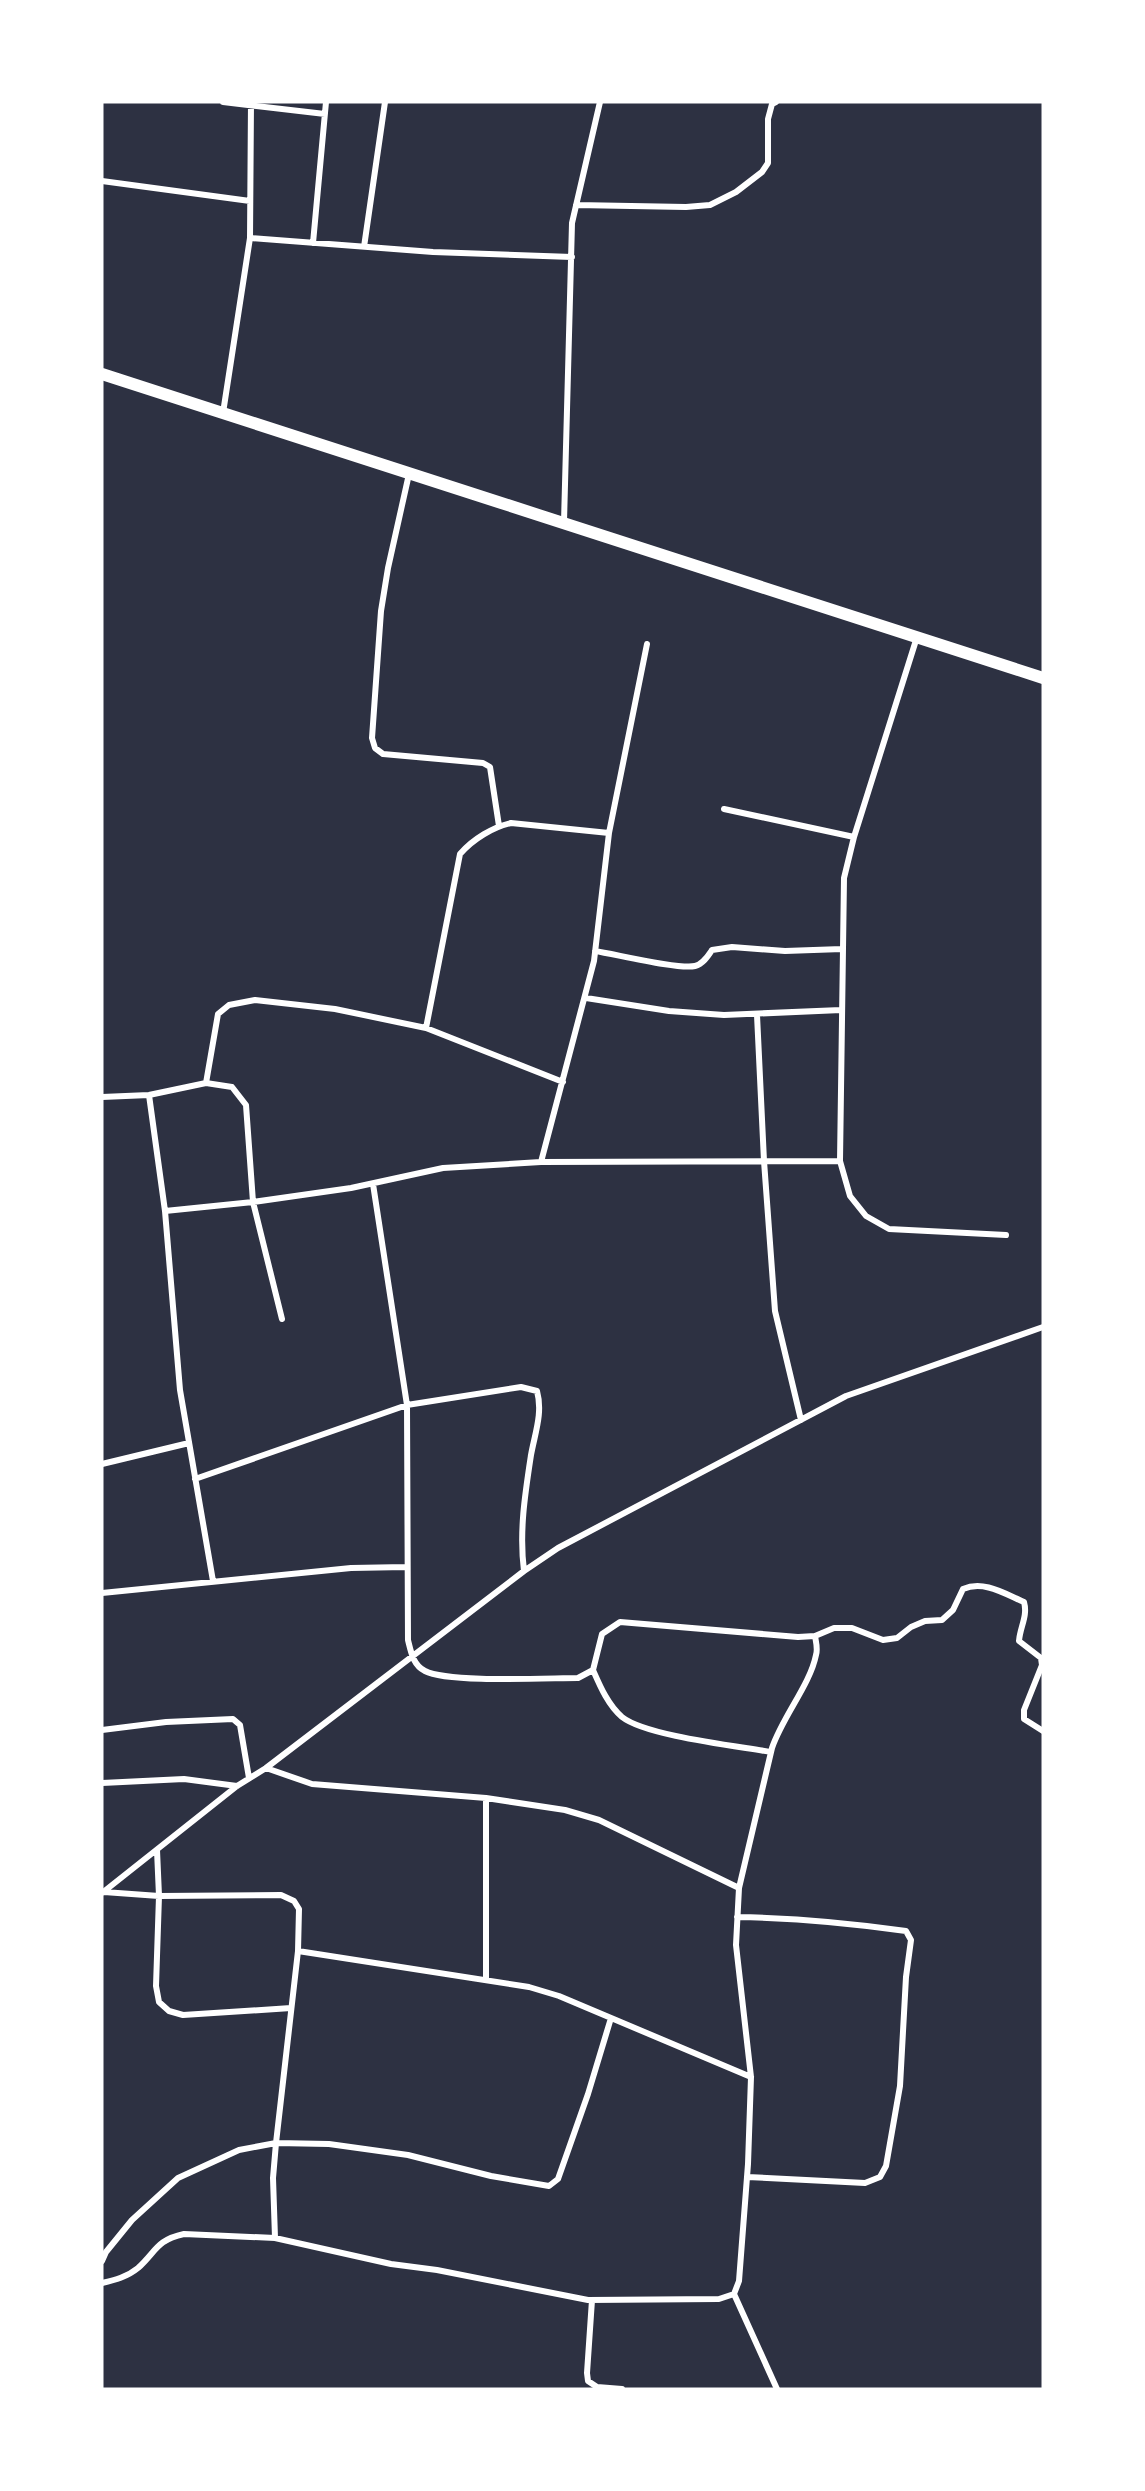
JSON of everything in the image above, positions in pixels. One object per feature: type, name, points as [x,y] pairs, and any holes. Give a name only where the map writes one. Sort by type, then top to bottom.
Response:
[{"type":"main road","points":[[102,374],[1043,678]]},
{"type":"street","points":[[223,102],[325,114]]},
{"type":"street","points":[[313,243],[326,102]]},
{"type":"street","points":[[364,247],[385,102]]},
{"type":"street","points":[[564,522],[572,223],[600,102]]},
{"type":"street","points":[[576,205],[686,207],[710,205],[736,192],[762,172],[768,163],[768,119],[772,104],[776,102]]},
{"type":"street","points":[[223,413],[250,238],[251,105]]},
{"type":"street","points":[[102,181],[250,201]]},
{"type":"street","points":[[250,238],[364,247],[572,257]]},
{"type":"street","points":[[410,473],[387,568],[381,611],[372,738],[375,748],[383,754],[483,764],[490,767],[499,826]]},
{"type":"street","points":[[917,637],[854,837],[844,878],[840,1161],[850,1196],[866,1216],[889,1229],[1006,1235]]},
{"type":"street","points":[[541,1162],[586,998],[595,951],[609,833],[647,644]]},
{"type":"street","points":[[724,809],[854,837]]},
{"type":"street","points":[[426,1028],[460,854],[468,846],[499,826],[511,823],[609,833]]},
{"type":"street","points":[[595,951],[675,965],[695,966],[705,960],[712,950],[732,947],[785,951],[842,949]]},
{"type":"street","points":[[586,998],[669,1011],[757,1015],[841,1010]]},
{"type":"street","points":[[206,1083],[218,1014],[229,1005],[255,1000],[335,1009],[426,1028],[563,1082]]},
{"type":"street","points":[[757,1015],[764,1161],[776,1311],[801,1419]]},
{"type":"street","points":[[102,1096],[149,1095],[206,1083],[231,1087],[246,1105],[253,1202],[282,1319]]},
{"type":"street","points":[[149,1095],[165,1211],[180,1390],[213,1581]]},
{"type":"street","points":[[165,1211],[253,1202],[373,1184],[443,1168],[541,1162],[840,1161]]},
{"type":"street","points":[[373,1184],[406,1405],[408,1500],[406,1567],[408,1640],[412,1659],[425,1671],[449,1677],[578,1678],[593,1670]]},
{"type":"street","points":[[102,1892],[237,1786],[266,1768],[412,1659],[524,1571],[568,1543],[846,1396],[1043,1327]]},
{"type":"street","points":[[195,1479],[406,1405],[522,1387],[537,1391],[541,1405],[531,1456],[521,1533],[524,1571]]},
{"type":"street","points":[[102,1464],[189,1443]]},
{"type":"street","points":[[102,1593],[351,1568],[406,1567]]},
{"type":"street","points":[[771,1752],[644,1729],[621,1717],[602,1692],[593,1670],[602,1634],[620,1622],[798,1637],[815,1636],[834,1628],[852,1628],[884,1640],[897,1638],[911,1627],[925,1621],[942,1620],[953,1610],[963,1589],[972,1585],[994,1588],[1024,1602],[1027,1612],[1020,1628],[1019,1641],[1041,1658],[1042,1665],[1024,1710],[1024,1719],[1043,1731]]},
{"type":"street","points":[[777,2389],[734,2294],[739,2282],[747,2177],[751,2077],[736,1945],[738,1887],[771,1752],[779,1726],[811,1669],[817,1653],[815,1636]]},
{"type":"street","points":[[102,1730],[166,1722],[233,1719],[240,1725],[249,1778]]},
{"type":"street","points":[[266,1768],[312,1784],[486,1798],[565,1810],[599,1820],[738,1887]]},
{"type":"street","points":[[102,1783],[184,1779],[237,1786]]},
{"type":"street","points":[[486,1798],[486,1979]]},
{"type":"street","points":[[157,1850],[159,1896],[156,1986],[159,2002],[169,2011],[183,2015],[291,2008]]},
{"type":"street","points":[[102,1892],[159,1896],[281,1895],[294,1901],[299,1910],[298,1951],[273,2178],[275,2238]]},
{"type":"street","points":[[737,1917],[783,1918],[886,1928],[906,1931],[911,1940],[906,1977],[900,2086],[886,2166],[880,2177],[865,2183],[747,2177]]},
{"type":"street","points":[[298,1951],[529,1987],[559,1996],[751,2077]]},
{"type":"street","points":[[102,2262],[106,2252],[132,2220],[178,2178],[239,2150],[276,2143],[329,2144],[408,2155],[491,2176],[549,2186],[558,2179],[588,2094],[611,2018]]},
{"type":"street","points":[[102,2283],[121,2278],[138,2268],[157,2245],[184,2234],[275,2238],[391,2264],[592,2300],[697,2300],[719,2299],[734,2294]]},
{"type":"street","points":[[592,2300],[588,2381],[597,2387],[622,2389]]}]
